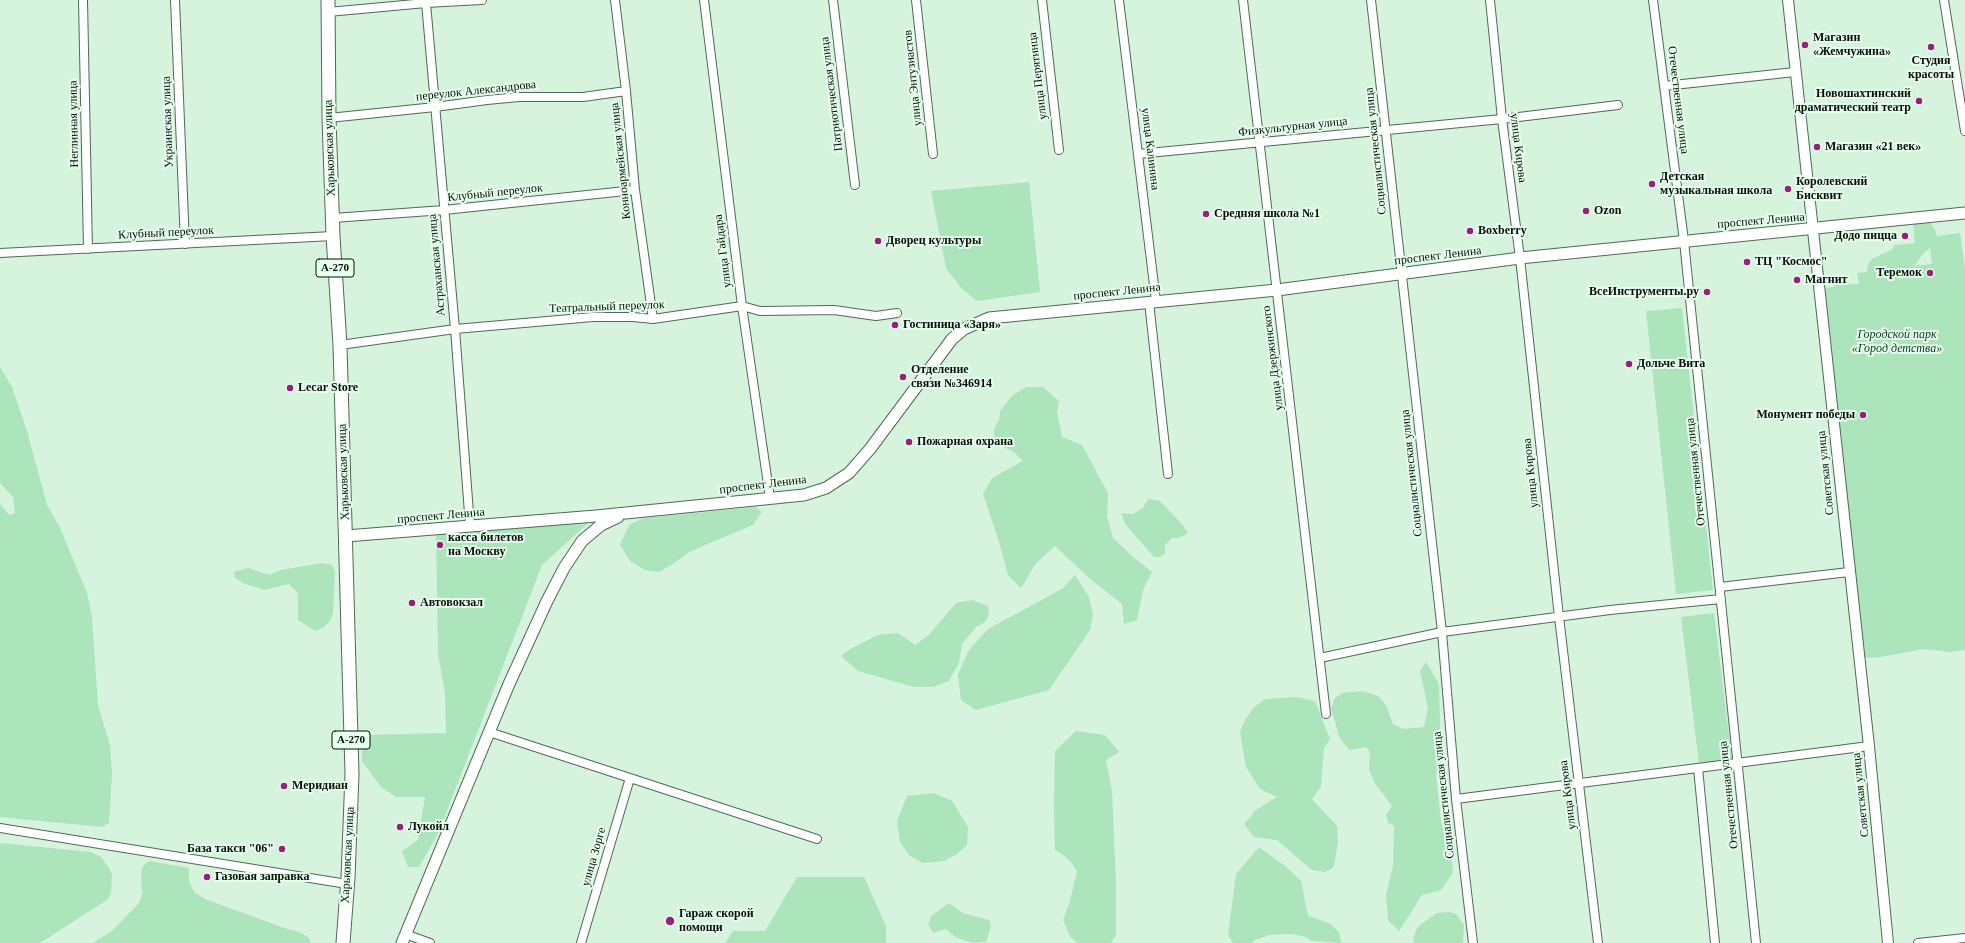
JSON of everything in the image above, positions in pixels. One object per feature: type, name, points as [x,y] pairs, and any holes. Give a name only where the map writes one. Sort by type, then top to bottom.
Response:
[{"type":"highway","name":"Харьковская улица","points":[[328,6],[329,118],[333,236],[340,345],[352,774],[343,943]]},
{"type":"main road","name":"проспект Ленина","points":[[346,536],[626,513],[804,494],[826,488],[849,473],[870,449],[952,339],[964,329],[989,318],[1277,290],[1520,258],[1965,213]]},
{"type":"main road","points":[[404,939],[526,645],[568,563],[582,541],[601,525],[626,513]]},
{"type":"street","name":"Неглинная улица","points":[[83,0],[88,248]]},
{"type":"street","name":"Украинская улица","points":[[175,0],[185,244]]},
{"type":"street","points":[[328,6],[482,0]]},
{"type":"street","name":"Конноармейская улица","points":[[615,0],[626,91],[635,190],[653,319]]},
{"type":"street","name":"улица Гайдара","points":[[704,0],[742,306],[770,498]]},
{"type":"street","name":"Патриотическая улица","points":[[833,0],[855,185]]},
{"type":"street","name":"улица Энтузиастов","points":[[916,0],[933,154]]},
{"type":"street","name":"улица Перятинца","points":[[1042,0],[1059,150]]},
{"type":"street","name":"улица Калинина","points":[[1119,0],[1138,154],[1168,474]]},
{"type":"street","name":"улица Дзержинского","points":[[1243,0],[1326,714]]},
{"type":"street","name":"Социалистическая улица","points":[[1371,0],[1442,632],[1456,799],[1473,943]]},
{"type":"street","name":"улица Кирова","points":[[1490,0],[1502,119],[1520,258],[1558,617],[1598,943]]},
{"type":"street","name":"Отечественная улица","points":[[1653,0],[1684,241],[1756,943]]},
{"type":"street","name":"Советская улица","points":[[1788,0],[1869,746],[1888,943]]},
{"type":"street","points":[[1944,0],[1965,131]]},
{"type":"street","name":"Астраханская улица","points":[[426,2],[455,329],[470,526]]},
{"type":"street","points":[[1664,86],[1795,72]]},
{"type":"street","name":"переулок Александрова","points":[[329,118],[436,108],[494,99],[546,96],[583,97],[626,91]]},
{"type":"street","name":"Физкультурная улица","points":[[1138,154],[1502,119],[1618,105]]},
{"type":"street","name":"Клубный переулок","points":[[333,218],[444,210],[635,190]]},
{"type":"street","name":"Клубный переулок","points":[[0,253],[333,236]]},
{"type":"street","name":"Театральный переулок","points":[[340,345],[455,329],[593,317],[633,316],[653,319],[742,306],[760,311],[834,310],[876,316],[897,313]]},
{"type":"street","points":[[1720,587],[1849,572]]},
{"type":"street","points":[[1320,658],[1442,632],[1668,603],[1721,599]]},
{"type":"street","points":[[489,732],[817,839]]},
{"type":"street","points":[[1456,799],[1869,746]]},
{"type":"street","points":[[1698,768],[1715,943]]},
{"type":"street","name":"улица Зорге","points":[[581,943],[630,778]]},
{"type":"street","points":[[0,828],[347,884]]},
{"type":"street","points":[[1918,943],[1965,938]]},
{"type":"street","points":[[404,939],[430,943]]},
{"type":"green space","points":[[1029,182],[1040,292],[977,301],[961,288],[946,268],[931,191]]},
{"type":"green space","name":"Городской парк «Город детства»","points":[[1926,217],[1934,228],[1937,236],[1960,233],[1965,269],[1965,650],[1950,652],[1924,649],[1881,657],[1863,658],[1822,288],[1834,287],[1836,285],[1859,284],[1857,273],[1867,272],[1868,264],[1872,259],[1893,249],[1895,245],[1915,243],[1913,224],[1910,222]],"holes":[[[1930,248],[1932,264],[1914,266],[1923,254]]]},
{"type":"green space","points":[[1682,308],[1713,590],[1676,594],[1646,311]]},
{"type":"green space","points":[[0,367],[12,387],[27,431],[47,505],[60,528],[87,593],[92,617],[98,705],[110,745],[112,774],[109,823],[102,827],[0,817],[0,504],[9,515],[15,513],[13,497],[0,483]]},
{"type":"green space","points":[[1026,387],[1043,387],[1059,401],[1057,412],[1062,437],[1082,445],[1108,493],[1107,517],[1113,538],[1152,572],[1143,590],[1137,620],[1124,624],[1122,604],[1089,578],[1055,546],[1036,563],[1021,588],[1008,575],[1000,545],[983,494],[992,478],[1023,461],[1014,452],[995,443],[994,429],[999,420],[1000,411],[1012,396]]},
{"type":"green space","points":[[1148,499],[1160,501],[1181,523],[1188,533],[1179,538],[1172,538],[1165,545],[1165,553],[1160,557],[1154,557],[1125,524],[1121,513],[1133,514],[1143,508]]},
{"type":"green space","points":[[755,507],[762,512],[753,525],[691,551],[659,572],[645,570],[630,561],[620,545],[629,525],[644,518]]},
{"type":"green space","points":[[596,516],[542,565],[438,834],[419,867],[408,867],[402,851],[418,840],[425,797],[396,797],[381,787],[362,761],[362,735],[446,733],[445,693],[438,654],[436,529]]},
{"type":"green space","points":[[322,563],[332,565],[335,572],[333,613],[330,621],[324,627],[315,631],[298,620],[298,593],[289,584],[264,590],[245,584],[235,578],[234,572],[248,568],[270,575],[281,570]]},
{"type":"green space","points":[[1075,575],[1089,597],[1093,615],[1090,630],[1049,690],[976,710],[961,700],[958,674],[969,650],[988,629],[1062,589]]},
{"type":"green space","points":[[972,600],[988,606],[989,615],[985,622],[976,627],[962,644],[959,663],[949,681],[933,687],[914,687],[858,671],[841,656],[850,649],[878,635],[898,633],[915,645],[929,635],[956,603]]},
{"type":"green space","points":[[1714,613],[1732,760],[1699,764],[1681,617]]},
{"type":"green space","points":[[1426,662],[1439,684],[1441,762],[1436,774],[1441,821],[1451,854],[1453,873],[1441,890],[1422,895],[1399,931],[1388,920],[1386,895],[1393,866],[1394,826],[1388,823],[1386,815],[1392,806],[1374,782],[1369,769],[1370,752],[1366,747],[1350,750],[1340,739],[1331,708],[1335,698],[1343,693],[1362,691],[1378,696],[1386,705],[1393,724],[1404,729],[1424,727],[1428,708],[1420,671]]},
{"type":"green space","points":[[1296,697],[1315,701],[1330,739],[1324,748],[1321,787],[1312,799],[1337,826],[1338,842],[1334,867],[1325,872],[1312,870],[1277,840],[1254,837],[1244,824],[1256,810],[1277,797],[1260,789],[1246,767],[1240,732],[1245,720],[1254,707],[1266,699]]},
{"type":"green space","points":[[1076,731],[1105,735],[1119,752],[1106,760],[1112,791],[1116,884],[1116,935],[1111,943],[1077,943],[1070,936],[1063,920],[1070,901],[1077,871],[1071,862],[1055,850],[1055,751]]},
{"type":"green space","points":[[934,793],[952,801],[968,827],[967,845],[957,854],[944,861],[923,863],[910,856],[900,842],[897,821],[907,796]]},
{"type":"green space","points":[[0,843],[90,852],[101,857],[109,868],[112,875],[111,893],[107,900],[40,943],[0,943]]},
{"type":"green space","points":[[1259,847],[1285,866],[1301,881],[1308,916],[1329,923],[1339,932],[1341,943],[1312,941],[1303,936],[1291,934],[1269,935],[1255,940],[1252,943],[1233,943],[1228,935],[1236,874]]},
{"type":"green space","points":[[149,861],[189,868],[189,881],[194,892],[205,899],[299,932],[308,937],[311,943],[93,943],[112,931],[139,903],[142,893],[141,875],[143,866]]},
{"type":"green space","points":[[797,877],[864,877],[886,926],[886,943],[725,943],[733,931],[765,931]]},
{"type":"green space","points":[[949,903],[963,913],[989,920],[991,927],[986,942],[973,943],[957,938],[946,929],[933,933],[928,924],[931,916]]},
{"type":"green space","points":[[1449,912],[1456,914],[1464,925],[1463,943],[1414,943],[1413,940],[1417,928],[1437,913]]},
{"type":"place","name":"Магазин «Жемчужина»","points":[[1805,45]]},
{"type":"place","name":"Студия красоты","points":[[1931,47]]},
{"type":"place","name":"Новошахтинский драматический театр","points":[[1919,101]]},
{"type":"place","name":"Магазин «21 век»","points":[[1817,147]]},
{"type":"place","name":"Детская музыкальная школа","points":[[1652,184]]},
{"type":"place","name":"Королевский Бисквит","points":[[1788,189]]},
{"type":"place","name":"Ozon","points":[[1586,211]]},
{"type":"place","name":"Средняя школа №1","points":[[1206,214]]},
{"type":"place","name":"Boxberry","points":[[1470,231]]},
{"type":"place","name":"Додо пицца","points":[[1905,236]]},
{"type":"place","name":"Дворец культуры","points":[[878,241]]},
{"type":"place","name":"ТЦ \"Космос\"","points":[[1747,262]]},
{"type":"place","name":"Теремок","points":[[1930,273]]},
{"type":"place","name":"Магнит","points":[[1797,280]]},
{"type":"place","name":"ВсеИнструменты.ру","points":[[1707,292]]},
{"type":"place","name":"Гостиница «Заря»","points":[[895,325]]},
{"type":"place","name":"Дольче Вита","points":[[1629,364]]},
{"type":"place","name":"Отделение связи №346914","points":[[903,377]]},
{"type":"place","name":"Lecar Store","points":[[290,388]]},
{"type":"place","name":"Монумент победы","points":[[1863,415]]},
{"type":"place","name":"Пожарная охрана","points":[[909,442]]},
{"type":"place","name":"касса билетов на Москву","points":[[440,545]]},
{"type":"place","name":"Автовокзал","points":[[412,603]]},
{"type":"place","name":"Меридиан","points":[[284,786]]},
{"type":"place","name":"Лукойл","points":[[400,827]]},
{"type":"place","name":"База такси \"06\"","points":[[282,849]]},
{"type":"place","name":"Газовая заправка","points":[[207,877]]},
{"type":"place","name":"Гараж скорой помощи","points":[[670,921]]}]
